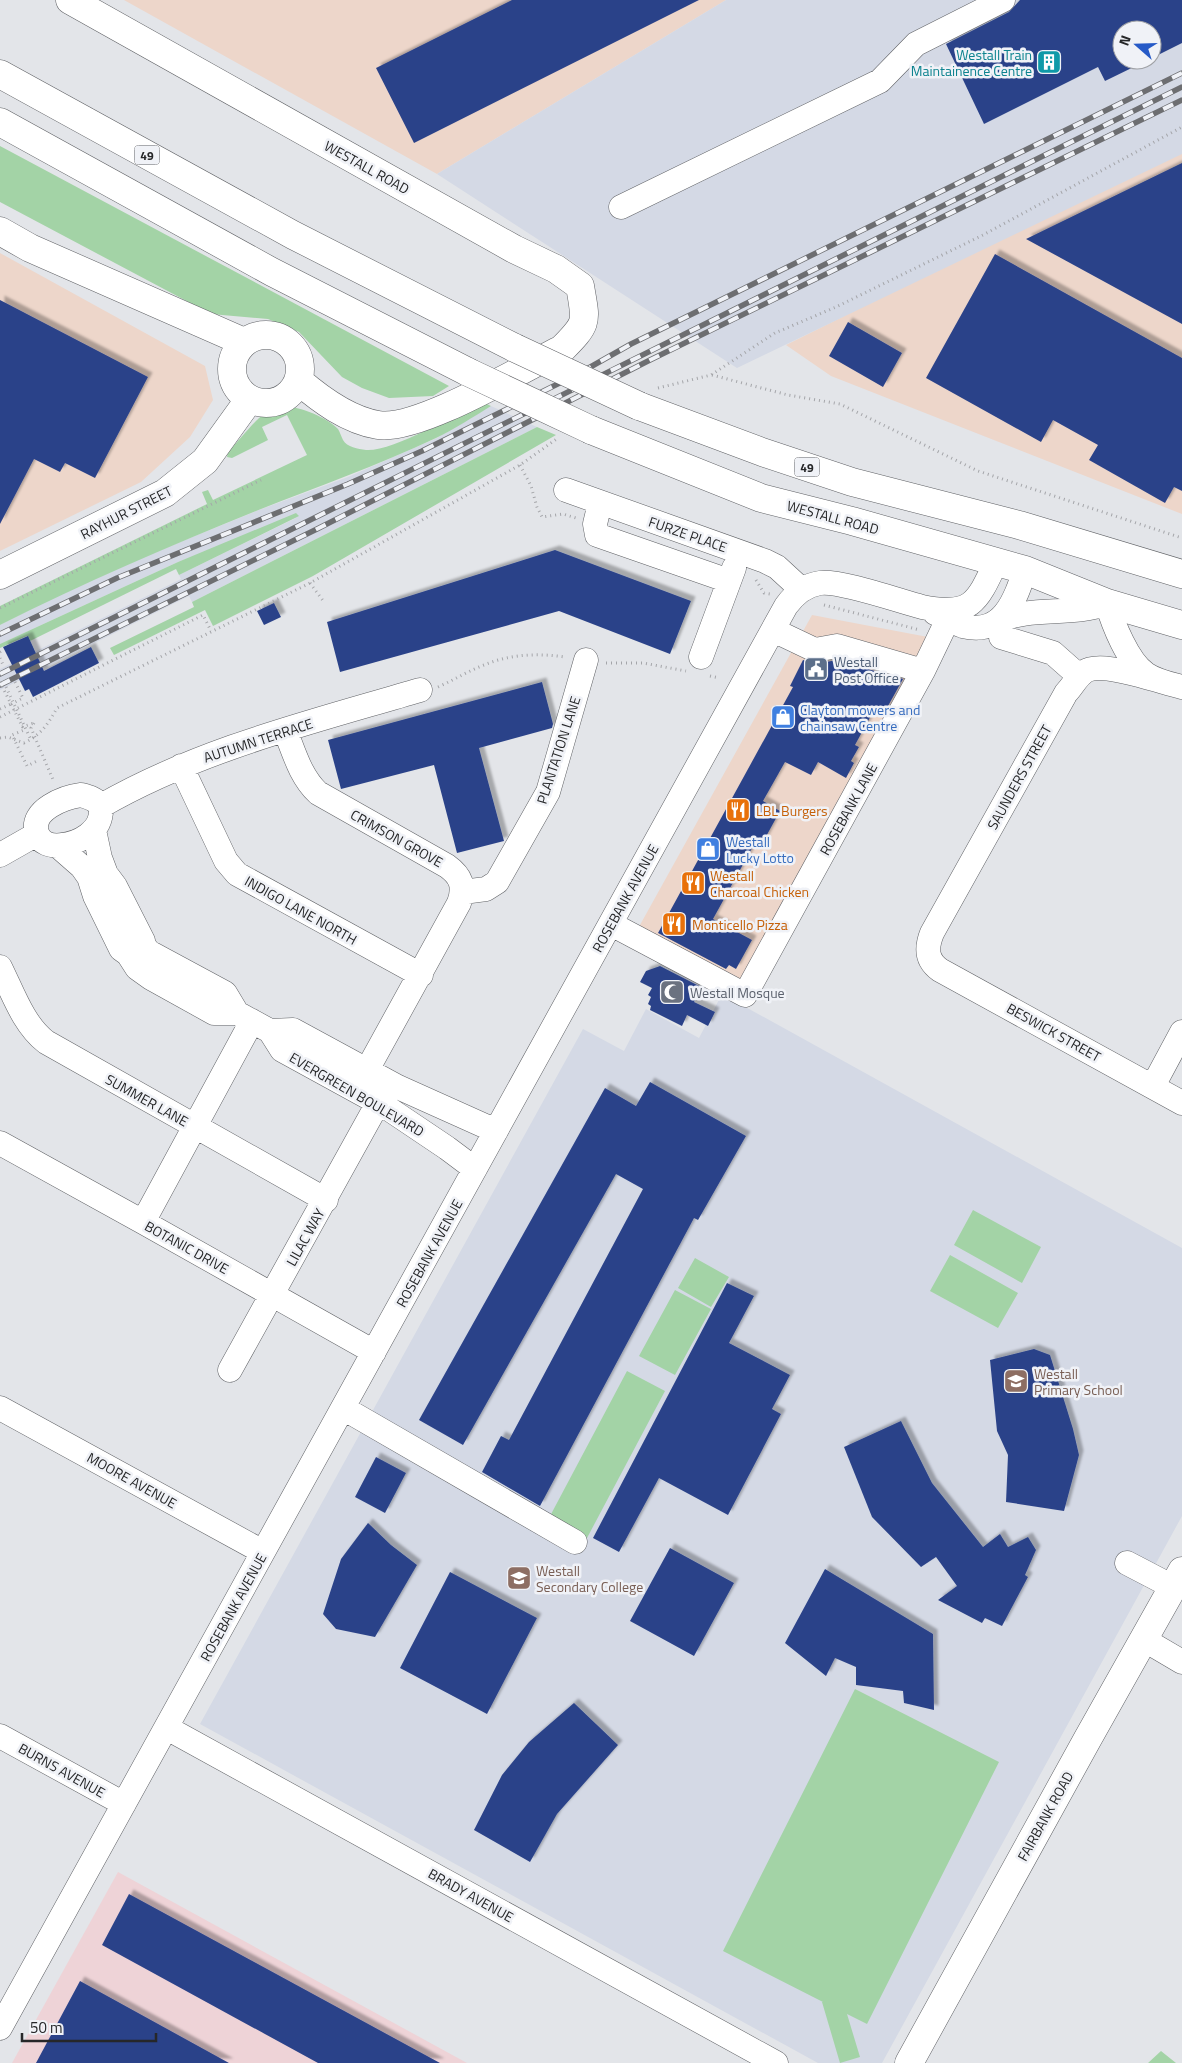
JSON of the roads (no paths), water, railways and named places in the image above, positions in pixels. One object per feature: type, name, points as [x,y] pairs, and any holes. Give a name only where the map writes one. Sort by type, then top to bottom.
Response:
[{"type":"main road","name":"WESTALL ROAD","points":[[70,0],[100,7],[514,249],[556,269],[580,286],[586,317],[579,332],[562,349],[425,417],[393,425],[378,425],[354,417],[320,398],[299,381]]},
{"type":"main road","name":"49","points":[[0,74],[293,236],[515,348],[639,406],[762,452],[852,482],[1019,525],[1182,574]]},
{"type":"main road","name":"WESTALL ROAD","points":[[0,122],[272,272],[468,372],[591,430],[761,498],[1025,570],[1107,604],[1182,626]]},
{"type":"main road","points":[[0,231],[30,248],[244,342]]},
{"type":"main road","points":[[276,336],[294,348],[299,358],[300,369],[299,381],[291,393],[278,402],[268,404],[249,400],[240,392],[234,383],[232,361],[244,342],[254,337],[276,336]]},
{"type":"main road","name":"RAYHUR STREET","points":[[0,575],[165,493],[205,461],[249,400]]},
{"type":"main road","points":[[996,562],[1019,525]]},
{"type":"main road","points":[[1019,525],[1025,570]]},
{"type":"main road","name":"FAIRBANK ROAD","points":[[909,2063],[1178,1579]]},
{"type":"street","points":[[621,207],[880,81],[916,44],[1003,0]]},
{"type":"street","name":"FURZE PLACE","points":[[566,490],[772,564],[802,590]]},
{"type":"street","points":[[600,503],[595,524],[597,535],[729,581]]},
{"type":"street","points":[[702,657],[740,552]]},
{"type":"street","points":[[802,590],[813,584],[832,583],[922,607],[952,610],[971,603],[982,594],[996,562]]},
{"type":"street","points":[[998,629],[1012,605],[1025,570]]},
{"type":"street","name":"ROSEBANK AVENUE","points":[[0,2028],[773,630],[790,601],[802,590]]},
{"type":"street","points":[[998,629],[1019,613],[1091,609],[1107,604],[1116,628],[1134,662],[1144,673],[1172,684]]},
{"type":"street","points":[[922,607],[961,625],[985,626],[998,629],[1053,653],[1076,681],[1090,668],[1103,667],[1172,684]]},
{"type":"street","name":"ROSEBANK LANE","points":[[611,924],[745,995],[923,671],[948,619]]},
{"type":"street","points":[[773,630],[815,650],[837,646],[923,671]]},
{"type":"street","name":"PLANTATION LANE","points":[[463,892],[486,889],[497,882],[544,802],[586,660]]},
{"type":"street","name":"SAUNDERS STREET","points":[[929,958],[928,945],[932,933],[1066,693],[1076,681]]},
{"type":"street","name":"AUTUMN TERRACE","points":[[101,806],[180,766],[285,730],[420,690]]},
{"type":"street","name":"CRIMSON GROVE","points":[[285,730],[306,779],[318,793],[447,866],[459,877],[463,892]]},
{"type":"street","name":"INDIGO LANE NORTH","points":[[180,766],[226,861],[237,874],[420,975]]},
{"type":"street","points":[[58,846],[81,840],[94,830],[100,821],[101,806],[98,802],[89,797],[81,796],[61,800],[44,812],[38,820],[37,834],[42,840],[58,846],[82,867],[89,877],[95,896],[121,949],[128,954],[137,968],[214,1013],[253,1021],[143,1222]]},
{"type":"street","name":"EVERGREEN BOULEVARD","points":[[94,830],[100,858],[106,874],[115,886],[146,949],[225,993],[282,1050],[438,1106],[496,1131]]},
{"type":"street","points":[[0,854],[37,834]]},
{"type":"street","points":[[362,1080],[459,903],[463,892]]},
{"type":"street","name":"BESWICK STREET","points":[[929,958],[940,970],[1182,1103]]},
{"type":"street","name":"SUMMER LANE","points":[[0,967],[24,1016],[39,1036],[55,1048],[326,1200]]},
{"type":"street","points":[[1153,1086],[1182,1032]]},
{"type":"street","name":"EVERGREEN BOULEVARD","points":[[362,1080],[378,1103],[447,1148],[475,1170]]},
{"type":"street","name":"LILAC WAY","points":[[230,1370],[326,1200],[378,1103]]},
{"type":"street","name":"BOTANIC DRIVE","points":[[0,1143],[374,1352]]},
{"type":"street","name":"MOORE AVENUE","points":[[0,1408],[263,1552]]},
{"type":"street","points":[[343,1408],[575,1542]]},
{"type":"street","points":[[1127,1563],[1178,1579]]},
{"type":"street","points":[[1143,1640],[1182,1662]]},
{"type":"street","name":"BRADY AVENUE","points":[[167,1728],[776,2063]]},
{"type":"street","name":"BURNS AVENUE","points":[[0,1736],[124,1804]]},
{"type":"railway","points":[[0,634],[117,578],[348,484],[422,451],[578,374],[631,344],[1182,73]]},
{"type":"railway","points":[[0,674],[1182,87]]},
{"type":"railway","points":[[0,685],[317,529],[650,360],[1182,100]]},
{"type":"place","name":"Westall Train Maintainence Centre","points":[[1049,62]]},
{"type":"place","name":"Westall Post Office","points":[[816,669]]},
{"type":"place","name":"Clayton mowers and chainsaw Centre","points":[[783,717]]},
{"type":"place","name":"LBL Burgers","points":[[738,810]]},
{"type":"place","name":"Westall Lucky Lotto","points":[[708,849]]},
{"type":"place","name":"Westall Charcoal Chicken","points":[[693,883]]},
{"type":"place","name":"Monticello Pizza","points":[[674,924]]},
{"type":"place","name":"Westall Mosque","points":[[672,992]]},
{"type":"place","name":"Westall Primary School","points":[[1016,1381]]},
{"type":"place","name":"Westall Secondary College","points":[[519,1578]]}]
